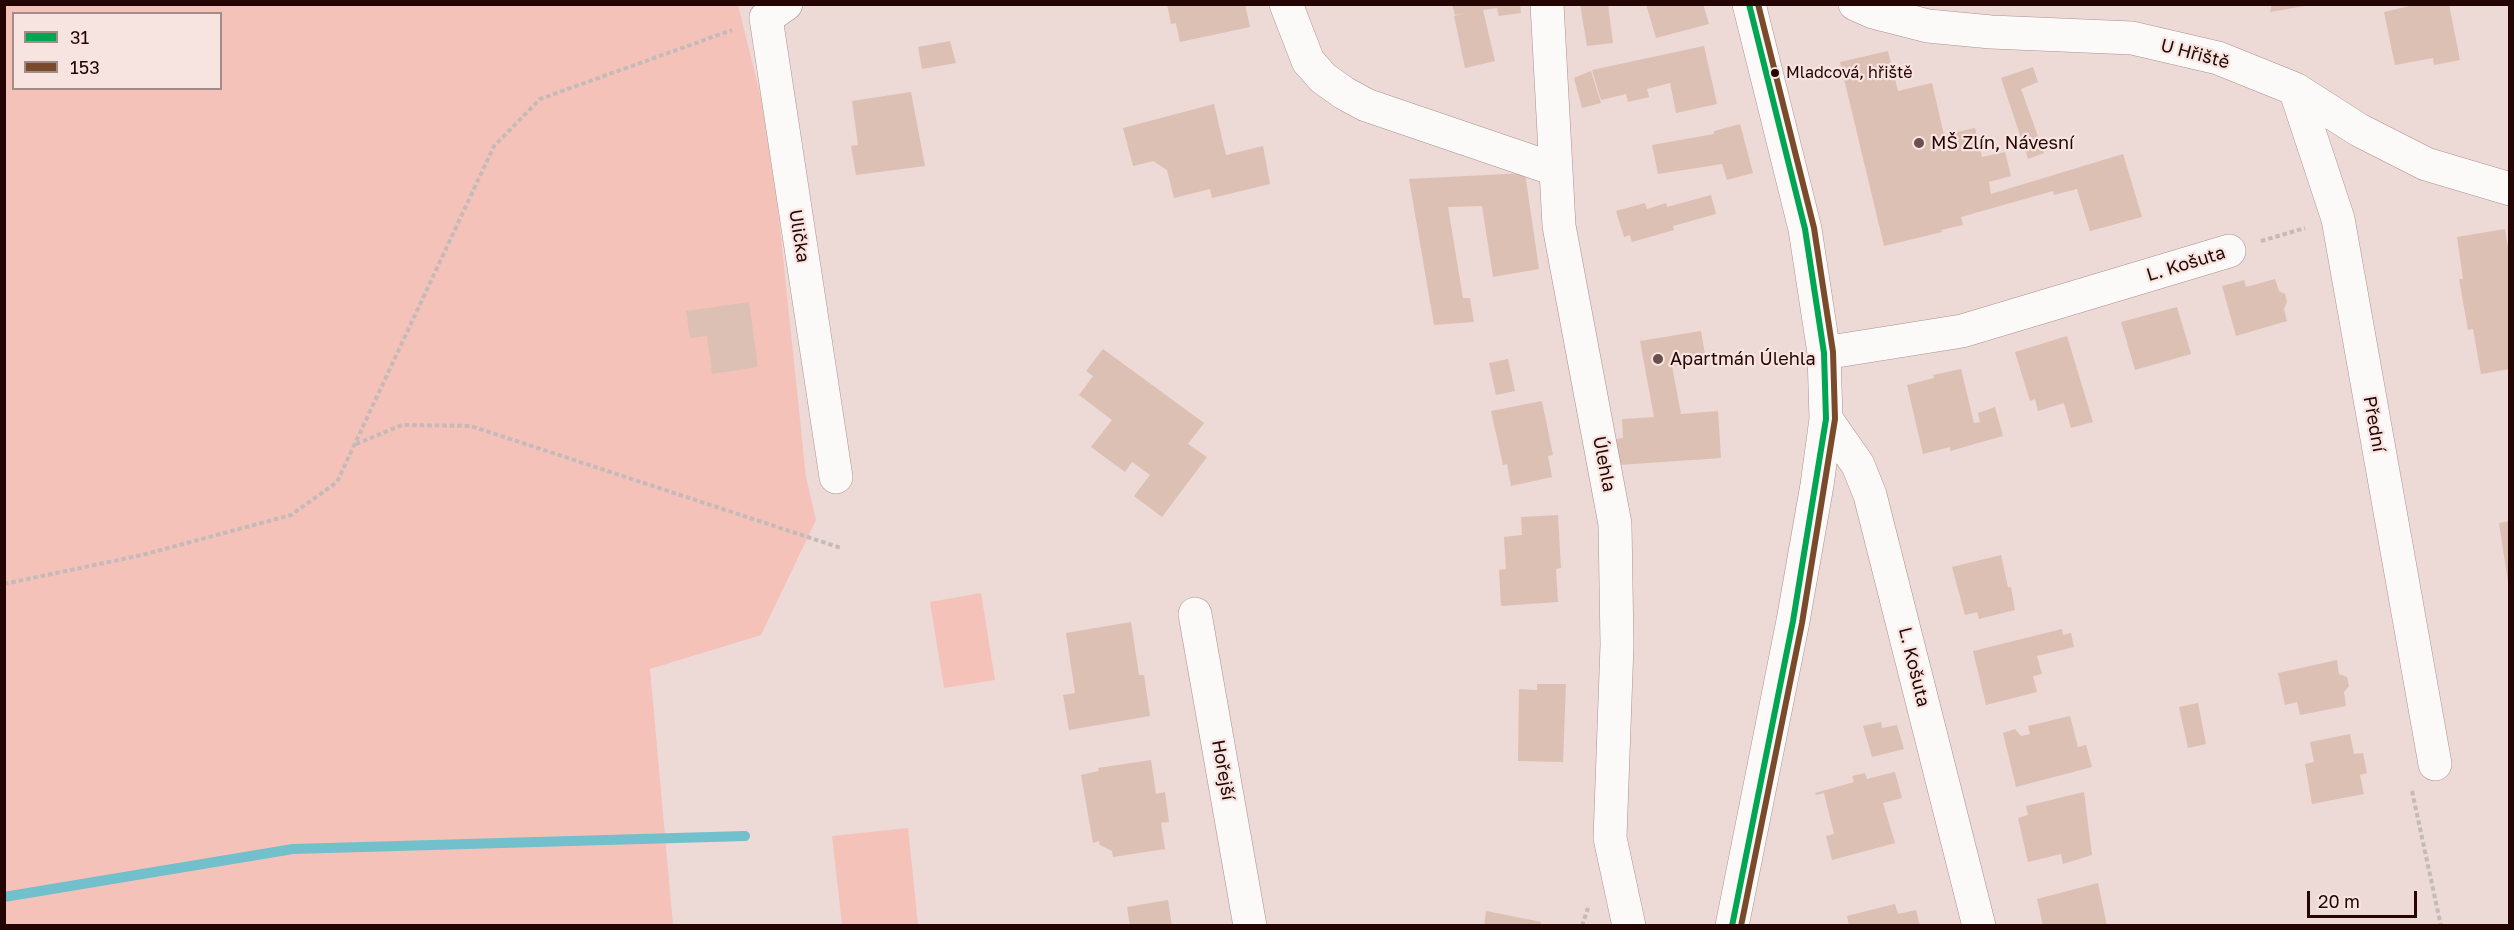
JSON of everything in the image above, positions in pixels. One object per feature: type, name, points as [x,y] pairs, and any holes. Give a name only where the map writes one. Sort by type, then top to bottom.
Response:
[{"type":"street","points":[[1286,4],[1308,61],[1323,78],[1344,93],[1366,105],[1554,169]]},
{"type":"street","name":"Úlehla","points":[[1547,4],[1554,169],[1559,226],[1615,524],[1617,645],[1610,838],[1629,926]]},
{"type":"street","points":[[1732,926],[1799,587],[1826,419],[1824,353],[1804,229],[1749,4]]},
{"type":"street","name":"U Hřiště","points":[[1855,4],[1873,12],[1928,26],[1990,32],[2132,38],[2218,58],[2295,89],[2360,130],[2426,164],[2510,189]]},
{"type":"street","name":"Ulička","points":[[772,9],[836,477]]},
{"type":"street","name":"Přední","points":[[2295,89],[2338,219],[2422,772]]},
{"type":"street","name":"L. Košuta","points":[[1824,353],[1962,331],[2229,251]]},
{"type":"street","name":"L. Košuta","points":[[1826,419],[1858,465],[1870,495],[1979,926]]},
{"type":"street","name":"Hořejší","points":[[1195,615],[1250,926]]},
{"type":"path","points":[[4,584],[142,555],[291,515],[337,482],[494,146],[540,99],[772,9]]},
{"type":"path","name":"L. Košuta","points":[[2229,251],[2338,219]]},
{"type":"path","points":[[355,444],[402,425],[471,426],[841,548]]},
{"type":"path","points":[[2422,772],[2441,926]]},
{"type":"shaded area","points":[[5,5],[738,5],[761,98],[778,209],[806,477],[816,520],[761,635],[650,669],[673,925],[5,926]]},
{"type":"shaded area","points":[[981,593],[995,680],[944,688],[930,602]]},
{"type":"shaded area","points":[[908,828],[918,925],[842,925],[832,836]]},
{"type":"building","points":[[1167,4],[1245,4],[1250,27],[1180,42],[1176,23],[1171,24]]},
{"type":"building","points":[[1452,4],[1520,4],[1521,13],[1499,16],[1497,8],[1483,10],[1495,61],[1465,68],[1454,16],[1466,13],[1455,15]]},
{"type":"building","points":[[1580,4],[1608,4],[1613,43],[1587,46]]},
{"type":"building","points":[[1646,4],[1703,4],[1709,24],[1656,38]]},
{"type":"building","points":[[2272,4],[2305,4],[2305,6],[2270,12]]},
{"type":"building","points":[[2418,4],[2449,4],[2460,60],[2434,65],[2433,58],[2395,65],[2384,12]]},
{"type":"building","points":[[950,41],[956,63],[922,69],[918,47]]},
{"type":"building","points":[[1704,46],[1717,104],[1676,113],[1670,83],[1647,89],[1649,97],[1628,102],[1626,94],[1601,100],[1592,70]]},
{"type":"building","name":"MŠ Zlín, Návesní","points":[[1888,51],[1898,91],[1932,83],[1944,135],[1975,128],[1982,157],[2005,152],[2011,176],[1989,182],[1991,194],[2123,154],[2142,217],[2090,231],[2077,189],[2054,195],[2053,191],[1961,217],[1963,225],[1941,230],[1942,232],[1884,246],[1840,62]]},
{"type":"building","points":[[2033,67],[2038,82],[2021,89],[2044,153],[2028,159],[2001,78]]},
{"type":"building","points":[[1591,71],[1601,103],[1582,108],[1574,78]]},
{"type":"building","points":[[911,92],[925,166],[856,175],[851,146],[858,145],[852,101]]},
{"type":"building","points":[[1214,104],[1226,155],[1263,146],[1270,184],[1212,198],[1210,189],[1174,198],[1167,170],[1153,161],[1133,166],[1123,128]]},
{"type":"building","points":[[1740,124],[1753,173],[1727,180],[1722,164],[1658,174],[1652,145],[1714,134],[1714,131]]},
{"type":"building","points":[[1525,173],[1539,269],[1493,277],[1482,206],[1448,207],[1463,298],[1470,298],[1474,322],[1434,325],[1409,179]]},
{"type":"building","points":[[1711,195],[1716,214],[1673,226],[1674,230],[1632,242],[1630,235],[1624,237],[1616,211],[1645,203],[1647,209],[1666,203],[1667,207]]},
{"type":"building","points":[[2505,229],[2510,259],[2510,369],[2481,374],[2473,329],[2468,330],[2459,279],[2463,279],[2457,237]]},
{"type":"building","points":[[2275,279],[2279,291],[2285,294],[2287,302],[2284,309],[2287,321],[2236,336],[2222,286],[2244,280],[2246,287]]},
{"type":"building","points":[[749,302],[758,367],[712,374],[707,336],[690,338],[686,311]]},
{"type":"building","points":[[2177,307],[2191,354],[2135,370],[2121,322]]},
{"type":"building","points":[[1701,331],[1706,360],[1672,366],[1681,414],[1718,411],[1721,458],[1619,465],[1616,439],[1623,438],[1622,419],[1654,417],[1640,341]]},
{"type":"building","points":[[2067,336],[2093,422],[2071,428],[2064,403],[2038,411],[2035,399],[2030,401],[2015,352]]},
{"type":"building","points":[[1103,349],[1204,423],[1188,444],[1207,457],[1162,517],[1134,496],[1150,475],[1132,462],[1125,472],[1091,447],[1112,420],[1079,395],[1093,376],[1086,371]]},
{"type":"building","points":[[1508,359],[1515,391],[1496,395],[1489,363]]},
{"type":"building","points":[[1961,369],[1974,423],[1980,422],[1978,413],[1995,407],[2003,436],[1950,451],[1950,447],[1923,454],[1907,385],[1934,378],[1933,375]]},
{"type":"building","points":[[1542,401],[1553,455],[1548,456],[1552,477],[1511,486],[1507,464],[1503,465],[1491,411]]},
{"type":"building","points":[[1558,515],[1561,568],[1556,569],[1558,602],[1501,606],[1499,570],[1506,569],[1504,537],[1522,535],[1521,517]]},
{"type":"building","points":[[2510,521],[2510,581],[2508,582],[2499,523]]},
{"type":"building","points":[[2001,555],[2015,610],[1979,619],[1977,612],[1965,615],[1952,567]]},
{"type":"building","points":[[1131,622],[1139,675],[1144,675],[1150,716],[1069,730],[1063,695],[1075,693],[1066,633]]},
{"type":"building","points":[[2062,629],[2063,635],[2071,633],[2074,647],[2037,656],[2042,674],[2033,676],[2037,692],[1986,705],[1973,651]]},
{"type":"building","points":[[2337,660],[2339,674],[2347,677],[2349,686],[2344,692],[2346,706],[2300,715],[2297,702],[2285,705],[2278,673]]},
{"type":"building","points":[[1537,684],[1566,684],[1563,762],[1518,761],[1519,689],[1537,690]]},
{"type":"building","points":[[2198,703],[2206,744],[2188,748],[2179,707]]},
{"type":"building","points":[[2070,716],[2078,747],[2086,745],[2092,767],[2016,787],[2003,733],[2015,729],[2021,736],[2030,734],[2028,726]]},
{"type":"building","points":[[1881,722],[1882,728],[1897,725],[1904,749],[1872,757],[1863,726]]},
{"type":"building","points":[[2350,734],[2354,754],[2363,753],[2367,773],[2360,775],[2364,794],[2312,804],[2305,764],[2314,762],[2310,742]]},
{"type":"building","points":[[1151,760],[1156,794],[1165,792],[1169,822],[1161,823],[1165,849],[1113,857],[1112,851],[1100,845],[1099,841],[1093,843],[1081,775],[1099,771],[1098,768]]},
{"type":"building","points":[[1895,772],[1902,798],[1883,803],[1895,843],[1832,860],[1826,836],[1834,834],[1824,793],[1816,795],[1815,793],[1854,782],[1852,776],[1865,773],[1867,779]]},
{"type":"building","points":[[2084,792],[2092,855],[2063,864],[2061,854],[2028,862],[2018,818],[2028,815],[2026,806]]},
{"type":"building","points":[[2098,883],[2107,926],[2043,926],[2037,899]]},
{"type":"building","points":[[1168,900],[1172,926],[1130,926],[1127,907]]},
{"type":"building","points":[[1895,904],[1898,914],[1916,910],[1920,926],[1849,926],[1847,916]]},
{"type":"building","points":[[1486,911],[1541,922],[1540,926],[1484,926]]},
{"type":"waterway","points":[[4,897],[293,849],[745,836]]},
{"type":"transit line","name":"31","points":[[1732,926],[1793,621],[1826,419],[1824,353],[1805,229],[1749,4]]},
{"type":"transit line","name":"153","points":[[1741,926],[1802,623],[1835,419],[1833,352],[1814,228],[1758,4]]},
{"type":"place","name":"Mladcová, hřiště","points":[[1775,73]]},
{"type":"place","name":"MŠ Zlín, Návesní","points":[[1919,143]]},
{"type":"place","name":"Apartmán Úlehla","points":[[1658,359]]}]
